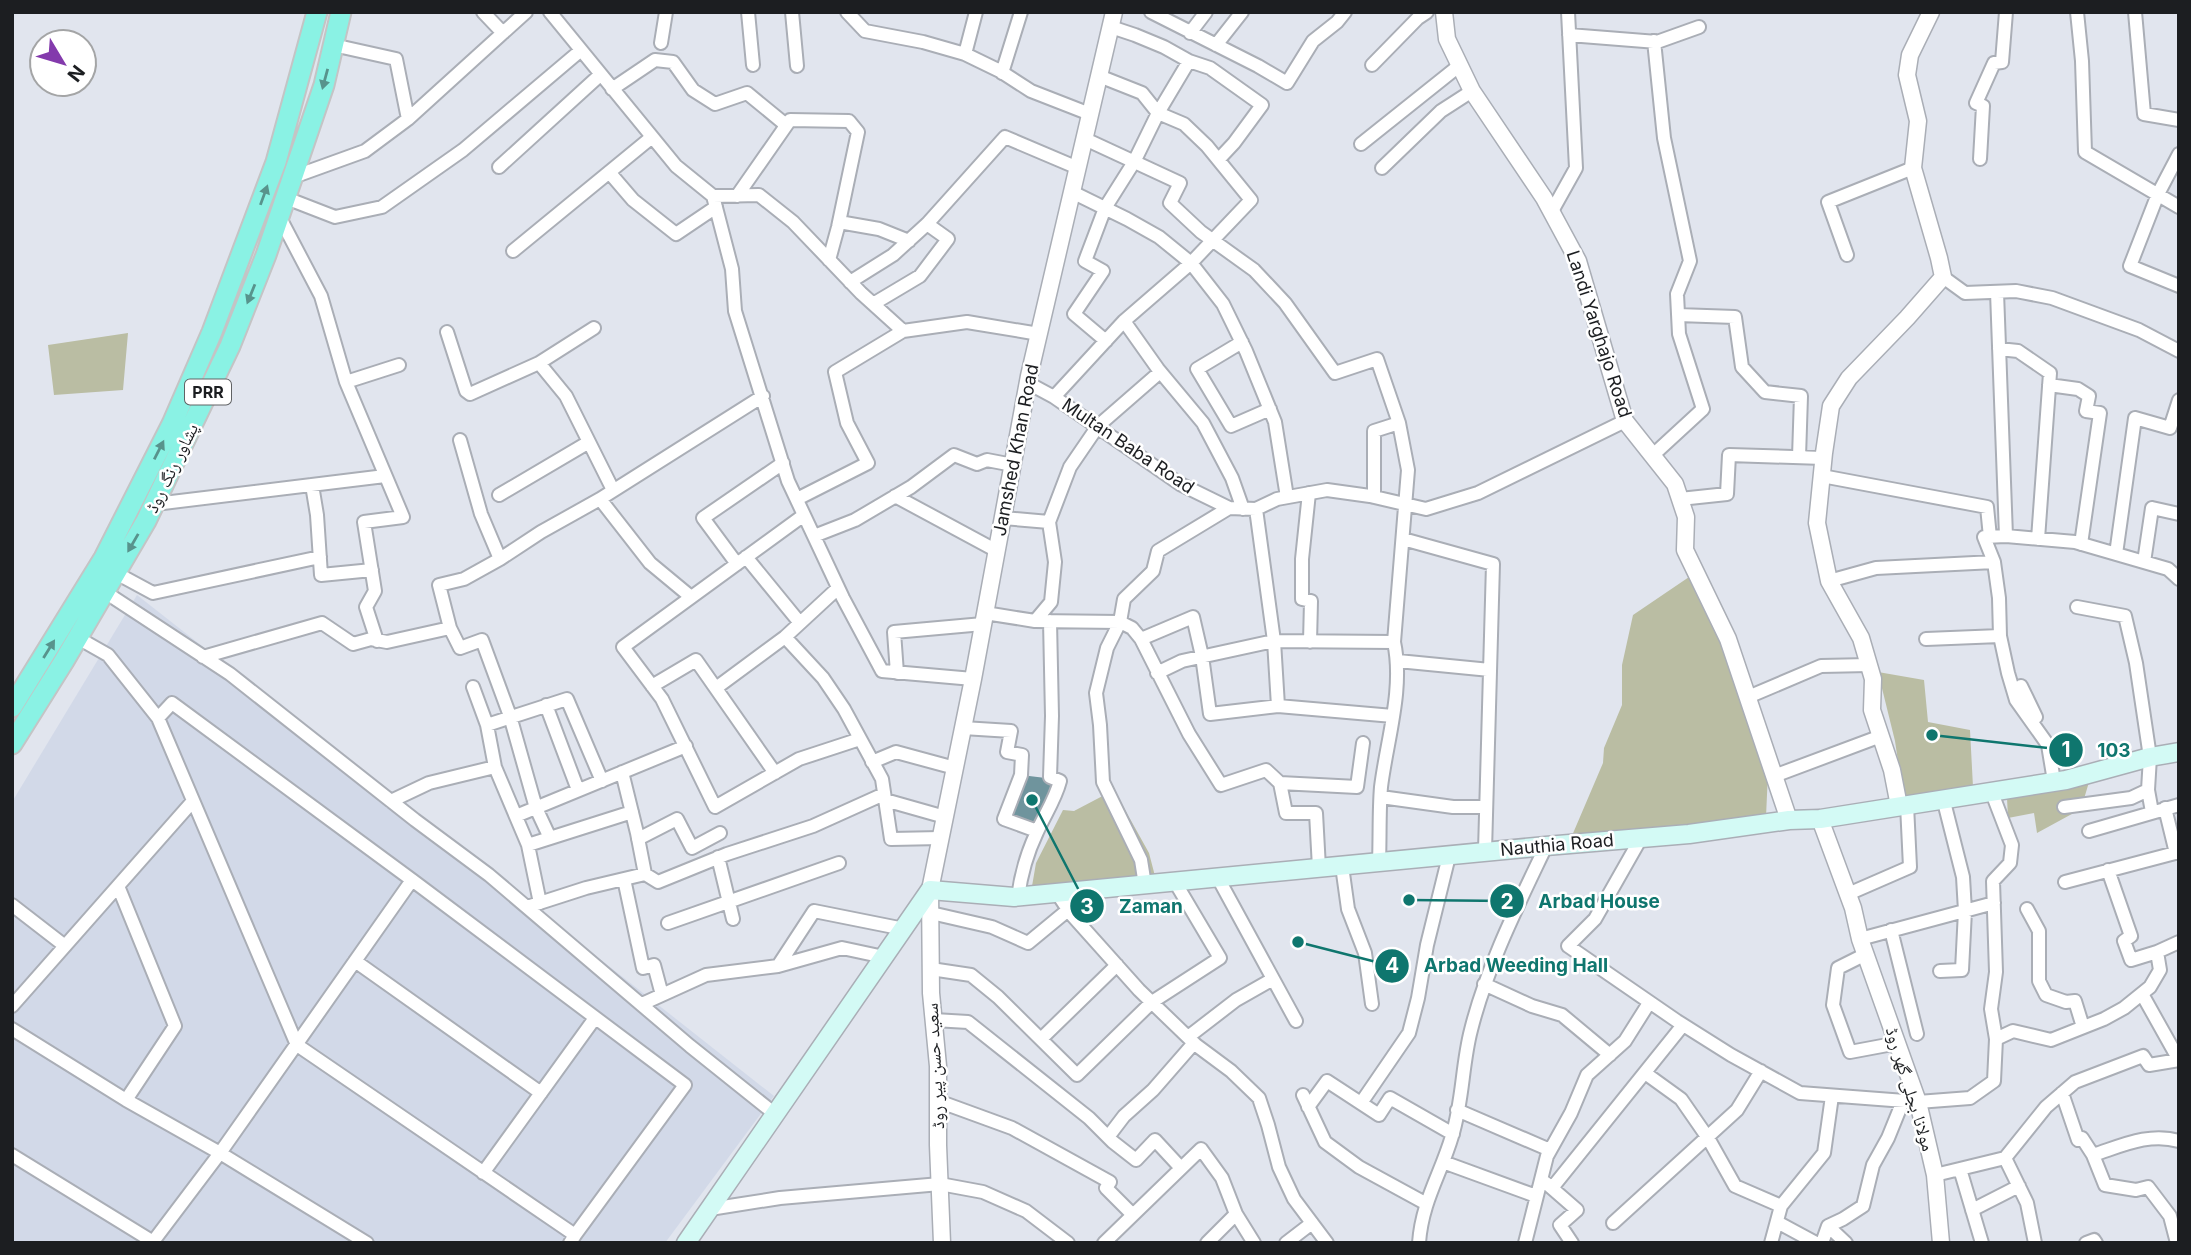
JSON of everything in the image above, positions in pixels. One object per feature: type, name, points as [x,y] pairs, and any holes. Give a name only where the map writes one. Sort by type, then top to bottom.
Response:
[{"type":"highway","name":"پشاور رنگ روڈ","points":[[12,706],[104,558],[177,412],[212,332],[276,162],[317,12]]},
{"type":"highway","name":"پشاور رنگ روڈ","points":[[12,744],[78,638],[155,504],[230,345],[283,207],[324,85],[341,12]]},
{"type":"main road","name":"Nauthia Road","points":[[930,890],[1018,897],[1820,819],[1943,798],[1992,793],[2179,752]]},
{"type":"main road","points":[[686,1243],[930,890]]},
{"type":"street","points":[[483,12],[503,33]]},
{"type":"street","points":[[293,177],[365,151],[408,119],[526,12]]},
{"type":"street","points":[[550,12],[676,166],[715,201],[732,269],[734,311],[783,463],[838,588],[882,671],[973,679]]},
{"type":"street","points":[[661,43],[666,12]]},
{"type":"street","points":[[748,12],[753,65]]},
{"type":"street","points":[[847,12],[865,31],[923,42],[965,54],[1031,91],[1090,114]]},
{"type":"street","points":[[965,54],[976,12]]},
{"type":"street","points":[[1002,73],[1021,12]]},
{"type":"street","points":[[1151,12],[1287,83],[1313,41],[1338,15]]},
{"type":"street","points":[[1190,33],[1206,12]]},
{"type":"street","points":[[1216,45],[1242,12]]},
{"type":"street","points":[[1372,65],[1427,12]]},
{"type":"street","name":"Landi Yarghajo Road","points":[[1444,12],[1447,39],[1472,91],[1552,211],[1578,261],[1625,421],[1675,484],[1686,517],[1685,550],[1728,639],[1789,820]]},
{"type":"street","points":[[1552,211],[1576,168],[1568,12]]},
{"type":"street","points":[[1931,12],[1910,55],[1907,75],[1919,121],[1913,168],[1943,277],[1965,293],[2016,291],[2052,299],[2139,330],[2179,351]]},
{"type":"street","points":[[1980,159],[1983,106],[1976,103],[1994,63],[2001,62],[2006,12]]},
{"type":"street","points":[[2077,12],[2082,61],[2085,152],[2179,206]]},
{"type":"street","points":[[2135,12],[2144,114],[2179,120]]},
{"type":"street","points":[[794,14],[797,66]]},
{"type":"street","points":[[1112,19],[1189,61],[1210,68],[1262,106],[1219,159]]},
{"type":"street","name":"Jamshed Khan Road","points":[[930,890],[973,679],[1028,383],[1112,19]]},
{"type":"street","points":[[1570,34],[1654,41],[1699,27]]},
{"type":"street","points":[[1653,454],[1703,409],[1679,334],[1677,294],[1690,261],[1664,138],[1654,41]]},
{"type":"street","points":[[333,45],[396,59],[408,119]]},
{"type":"street","points":[[283,207],[335,217],[382,207],[463,150],[580,51]]},
{"type":"street","points":[[612,89],[655,60],[673,62],[694,90],[715,104],[747,93],[786,125]]},
{"type":"street","points":[[1106,341],[1074,314],[1103,271],[1085,261],[1105,208],[1134,162],[1157,113],[1189,61]]},
{"type":"street","points":[[1362,145],[1460,65]]},
{"type":"street","points":[[499,167],[600,75]]},
{"type":"street","points":[[1054,397],[1124,321],[1191,263],[1251,200],[1219,159],[1184,124],[1157,113],[1142,93],[1099,76]]},
{"type":"street","points":[[1382,168],[1441,111],[1472,91]]},
{"type":"street","points":[[737,196],[790,120],[849,121],[858,132],[829,260]]},
{"type":"street","points":[[850,282],[893,255],[927,224],[1006,136],[1078,168]]},
{"type":"street","points":[[513,251],[652,137]]},
{"type":"street","points":[[1085,139],[1180,183],[1170,203],[1213,241],[1254,270],[1285,303],[1335,373],[1377,359],[1399,424],[1408,470],[1394,642],[1398,661],[1381,797],[1379,862]]},
{"type":"street","points":[[2179,154],[2158,194],[2130,267],[2179,286]]},
{"type":"street","points":[[1847,255],[1828,202],[1913,168]]},
{"type":"street","points":[[609,172],[633,200],[676,234],[715,201],[759,195],[793,222],[850,282],[903,331]]},
{"type":"street","points":[[1072,192],[1159,237],[1191,263],[1223,304],[1275,422],[1287,497]]},
{"type":"street","points":[[283,207],[321,296],[346,382],[403,517],[364,522],[375,591],[366,607],[377,640]]},
{"type":"street","points":[[839,222],[879,229],[908,241]]},
{"type":"street","points":[[873,304],[920,276],[948,239],[927,224]]},
{"type":"street","points":[[1848,894],[1910,867],[1903,806],[1872,710],[1873,679],[1861,638],[1829,581],[1817,523],[1831,406],[1849,378],[1943,277]]},
{"type":"street","points":[[1997,292],[2006,536]]},
{"type":"street","points":[[1678,315],[1735,317],[1742,367],[1765,392],[1801,396],[1799,457]]},
{"type":"street","points":[[1124,321],[1160,372],[1203,423],[1249,509],[1273,641],[1278,706]]},
{"type":"street","points":[[797,499],[868,463],[847,423],[835,372],[903,331],[967,322],[1039,334]]},
{"type":"street","points":[[447,332],[467,394],[539,363],[594,328]]},
{"type":"street","points":[[1242,342],[1197,369],[1231,426],[1270,409]]},
{"type":"street","points":[[1999,349],[2018,351],[2050,373],[2038,539]]},
{"type":"street","points":[[539,363],[566,396],[613,490]]},
{"type":"street","points":[[346,382],[399,365]]},
{"type":"street","points":[[1035,621],[1051,602],[1055,562],[1049,522],[1070,467],[1098,426],[1160,372]]},
{"type":"street","name":"Multan Baba Road","points":[[1028,383],[1098,426],[1180,484],[1228,508],[1249,509],[1277,499],[1327,489],[1426,509],[1478,493],[1625,421]]},
{"type":"street","points":[[2049,385],[2078,388],[2089,396],[2086,411],[2100,413],[2081,544]]},
{"type":"street","points":[[550,838],[536,807],[510,716],[482,640],[460,648],[450,628],[439,585],[464,579],[500,559],[762,397]]},
{"type":"street","points":[[2116,554],[2135,418],[2171,428],[2179,400]]},
{"type":"street","points":[[1374,497],[1374,431],[1399,424]]},
{"type":"street","points":[[460,440],[481,514],[500,559]]},
{"type":"street","points":[[499,495],[589,442]]},
{"type":"street","points":[[814,536],[855,520],[954,455],[977,464],[987,460],[1013,465]]},
{"type":"street","points":[[1681,499],[1727,494],[1729,455],[1823,458]]},
{"type":"street","points":[[783,463],[703,518],[800,623]]},
{"type":"street","points":[[155,504],[385,476]]},
{"type":"street","points":[[1822,476],[1987,507],[1990,537]]},
{"type":"street","points":[[312,485],[321,576],[372,570]]},
{"type":"street","points":[[1309,493],[1301,599],[1311,601],[1310,642]]},
{"type":"street","points":[[895,496],[997,551]]},
{"type":"street","points":[[600,499],[650,563],[691,597]]},
{"type":"street","points":[[1145,885],[1140,860],[1102,782],[1096,693],[1107,648],[1120,622],[1124,599],[1153,571],[1158,551],[1228,508]]},
{"type":"street","points":[[2144,562],[2152,509],[2179,514]]},
{"type":"street","points":[[804,515],[623,647],[662,699],[715,807],[799,759],[860,739]]},
{"type":"street","points":[[1003,518],[1049,522]]},
{"type":"street","points":[[2060,780],[2048,745],[2016,700],[2000,636],[1994,562],[1984,537],[2006,536],[2081,544],[2168,569],[2179,579]]},
{"type":"street","points":[[1403,539],[1493,564],[1485,851]]},
{"type":"street","points":[[116,573],[153,593],[320,557]]},
{"type":"street","points":[[1829,581],[1875,568],[1994,562]]},
{"type":"street","points":[[716,688],[785,637],[838,588]]},
{"type":"street","points":[[105,592],[230,674],[527,907],[690,1046],[775,1114]]},
{"type":"street","points":[[2065,882],[2177,853],[2148,790],[2150,757],[2136,663],[2125,616],[2077,607]]},
{"type":"street","points":[[1141,639],[1193,617],[1202,656],[1210,714],[1278,706],[1393,716]]},
{"type":"street","points":[[897,673],[894,632],[984,619],[1120,622],[1132,628],[1141,639],[1189,734],[1221,785],[1266,771],[1280,783],[1357,787],[1363,744]]},
{"type":"street","points":[[1018,897],[1021,873],[1037,831],[1055,799],[1060,781],[1050,777],[1050,621]]},
{"type":"street","points":[[204,657],[322,623],[353,644],[371,639],[387,642],[450,628]]},
{"type":"street","points":[[1926,639],[2000,636]]},
{"type":"street","points":[[785,637],[823,677],[882,779],[891,839],[941,838]]},
{"type":"street","points":[[78,638],[107,654],[158,718],[297,1045],[483,1172],[573,1239],[685,1085],[173,703],[158,718]]},
{"type":"street","points":[[1157,673],[1182,661],[1273,641],[1394,642]]},
{"type":"street","points":[[652,687],[696,660],[775,773]]},
{"type":"street","points":[[1398,661],[1490,670]]},
{"type":"street","points":[[1748,697],[1821,666],[1869,666]]},
{"type":"street","points":[[2021,686],[2060,780]]},
{"type":"street","points":[[473,687],[488,725],[495,767],[528,845],[540,903]]},
{"type":"street","points":[[488,725],[567,699],[602,780]]},
{"type":"street","points":[[546,705],[578,790]]},
{"type":"street","points":[[963,729],[1011,731],[1007,752],[1022,755],[1021,775],[1004,819],[1037,831]]},
{"type":"street","points":[[1774,776],[1881,736]]},
{"type":"street","points":[[516,816],[686,746]]},
{"type":"street","points":[[872,762],[895,752],[955,768]]},
{"type":"street","points":[[391,801],[429,783],[495,767]]},
{"type":"street","points":[[622,772],[645,874],[658,883],[718,857],[885,797],[945,817]]},
{"type":"street","points":[[1280,783],[1286,813],[1315,813],[1319,868]]},
{"type":"street","points":[[2064,807],[2131,798],[2148,790]]},
{"type":"street","points":[[1641,838],[1595,919],[1568,946],[1683,1025],[1800,1093],[1910,1102],[1970,1098],[1994,1081],[1996,1039],[1991,1009],[1996,972],[1993,881],[2010,863],[2012,845],[1992,793]]},
{"type":"street","points":[[1381,797],[1452,807],[1486,807]]},
{"type":"street","points":[[1940,971],[1962,971],[1965,911],[1963,877],[1943,798]]},
{"type":"street","points":[[12,1006],[193,801]]},
{"type":"street","points":[[2089,831],[2179,805]]},
{"type":"street","points":[[528,845],[632,812]]},
{"type":"street","points":[[638,839],[677,819],[692,848],[720,833]]},
{"type":"street","name":"مولانا بجلی گھر روڈ","points":[[1820,819],[1898,1043],[1910,1102],[1935,1175],[1941,1243]]},
{"type":"street","points":[[1419,1243],[1425,1203],[1453,1134],[1470,1031],[1484,984],[1546,846]]},
{"type":"street","points":[[1361,1103],[1409,1033],[1449,856]]},
{"type":"street","points":[[718,857],[733,919]]},
{"type":"street","points":[[668,923],[839,863]]},
{"type":"street","points":[[1342,866],[1348,909],[1365,953],[1371,1004]]},
{"type":"street","points":[[2108,870],[2131,936],[2123,941],[2131,960],[2179,942]]},
{"type":"street","points":[[527,907],[586,888],[645,874]]},
{"type":"street","points":[[1218,878],[1296,1021]]},
{"type":"street","points":[[624,879],[643,968],[654,965],[662,995]]},
{"type":"street","points":[[12,1155],[153,1242],[220,1153],[412,880]]},
{"type":"street","points":[[932,969],[971,975],[998,997],[1077,1074],[1152,1002],[1220,958],[1175,882]]},
{"type":"street","points":[[118,886],[175,1026],[126,1100]]},
{"type":"street","name":"سعید حسن پیر روڈ","points":[[930,890],[942,1243]]},
{"type":"street","points":[[1056,893],[1068,910],[1152,1002],[1191,1040],[1231,1071],[1259,1098],[1279,1167],[1294,1199],[1327,1243]]},
{"type":"street","points":[[1898,1043],[1850,1052],[1833,1005],[1838,968],[1863,946],[1891,930],[1994,903]]},
{"type":"street","points":[[12,905],[65,946]]},
{"type":"street","points":[[2027,909],[2039,931],[2039,981],[2046,995],[2066,1002],[2075,1001],[2083,1027]]},
{"type":"street","points":[[931,913],[992,927],[1028,943],[1068,910]]},
{"type":"street","points":[[778,966],[814,911],[904,929]]},
{"type":"street","points":[[1891,930],[1917,1034]]},
{"type":"street","points":[[642,1004],[706,975],[778,966],[842,948],[884,957]]},
{"type":"street","points":[[1996,1039],[2013,1031],[2051,1040],[2124,1008],[2150,987],[2160,970],[2157,952]]},
{"type":"street","points":[[355,961],[541,1093]]},
{"type":"street","points":[[1041,1039],[1117,965]]},
{"type":"street","points":[[1108,1137],[1124,1116],[1153,1090],[1191,1040],[1236,1000],[1273,979]]},
{"type":"street","points":[[1484,984],[1532,1006],[1562,1016],[1610,1055]]},
{"type":"street","points":[[1935,1175],[2005,1158],[2046,1107],[2075,1082],[2143,1056],[2150,1065],[2179,1060],[2142,994]]},
{"type":"street","points":[[1525,1243],[1546,1156],[1571,1113],[1587,1075],[1625,1041],[1650,1003]]},
{"type":"street","points":[[483,1172],[595,1018]]},
{"type":"street","points":[[934,1020],[968,1022],[1089,1118],[1136,1160],[1155,1140],[1180,1167]]},
{"type":"street","points":[[1552,1188],[1683,1025]]},
{"type":"street","points":[[12,1029],[367,1243]]},
{"type":"street","points":[[1613,1223],[1737,1111],[1761,1071]]},
{"type":"street","points":[[1645,1073],[1681,1099],[1708,1138],[1735,1186],[1782,1206]]},
{"type":"street","points":[[1425,1203],[1359,1167],[1325,1142],[1306,1101],[1327,1081],[1379,1115],[1390,1098],[1453,1134]]},
{"type":"street","points":[[2062,1093],[2078,1140],[2082,1138],[2093,1155],[2105,1185],[2136,1190],[2148,1187],[2170,1216],[2178,1243]]},
{"type":"street","points":[[1771,1243],[1782,1206],[1825,1153],[1832,1096]]},
{"type":"street","points":[[938,1101],[1012,1128],[1088,1169],[1110,1182],[1106,1188],[1132,1214]]},
{"type":"street","points":[[1822,1243],[1828,1226],[1863,1206],[1873,1165],[1910,1102]]},
{"type":"street","points":[[1457,1111],[1550,1150]]},
{"type":"street","points":[[2093,1155],[2140,1139],[2166,1137],[2179,1141]]},
{"type":"street","points":[[1104,1243],[1200,1149],[1222,1178],[1236,1214],[1254,1243]]},
{"type":"street","points":[[2005,1158],[2027,1203],[2035,1243]]},
{"type":"street","points":[[1443,1162],[1536,1196]]},
{"type":"street","points":[[1960,1169],[1982,1243]]},
{"type":"street","points":[[1541,1178],[1577,1210],[1560,1225],[1572,1243]]},
{"type":"street","points":[[710,1209],[780,1198],[940,1184],[983,1192],[1026,1211],[1068,1243]]},
{"type":"street","points":[[1972,1210],[2019,1186]]},
{"type":"street","points":[[1207,1243],[1236,1214]]},
{"type":"street","points":[[1777,1222],[1816,1243]]},
{"type":"street","points":[[1286,1243],[1312,1223]]},
{"type":"street","points":[[1828,1226],[1846,1243]]},
{"type":"street","points":[[2086,1243],[2094,1240],[2096,1243]]},
{"type":"shaded area","points":[[137,595],[774,1096],[665,1243],[12,1243],[12,802]]},
{"type":"green space","points":[[128,333],[123,390],[54,395],[48,345]]},
{"type":"green space","points":[[1692,575],[1727,648],[1768,772],[1766,817],[1713,825],[1571,838],[1603,763],[1604,748],[1622,705],[1622,665],[1633,615]]},
{"type":"green space","points":[[1878,672],[1924,680],[1928,722],[1970,730],[1973,787],[1904,802],[1895,741]]},
{"type":"green space","points":[[2089,782],[2081,809],[2037,833],[2034,813],[2008,818],[2007,798]]},
{"type":"green space","points":[[1114,790],[1149,853],[1156,880],[1031,892],[1036,863],[1063,810],[1074,811]]},
{"type":"water","points":[[1021,775],[1062,780],[1037,831],[1004,819]]},
{"type":"place","name":"103","points":[[1932,735]]},
{"type":"place","name":"Zaman","points":[[1032,800]]},
{"type":"place","name":"Arbad House","points":[[1409,900]]},
{"type":"place","name":"Arbad Weeding Hall","points":[[1298,942]]}]
